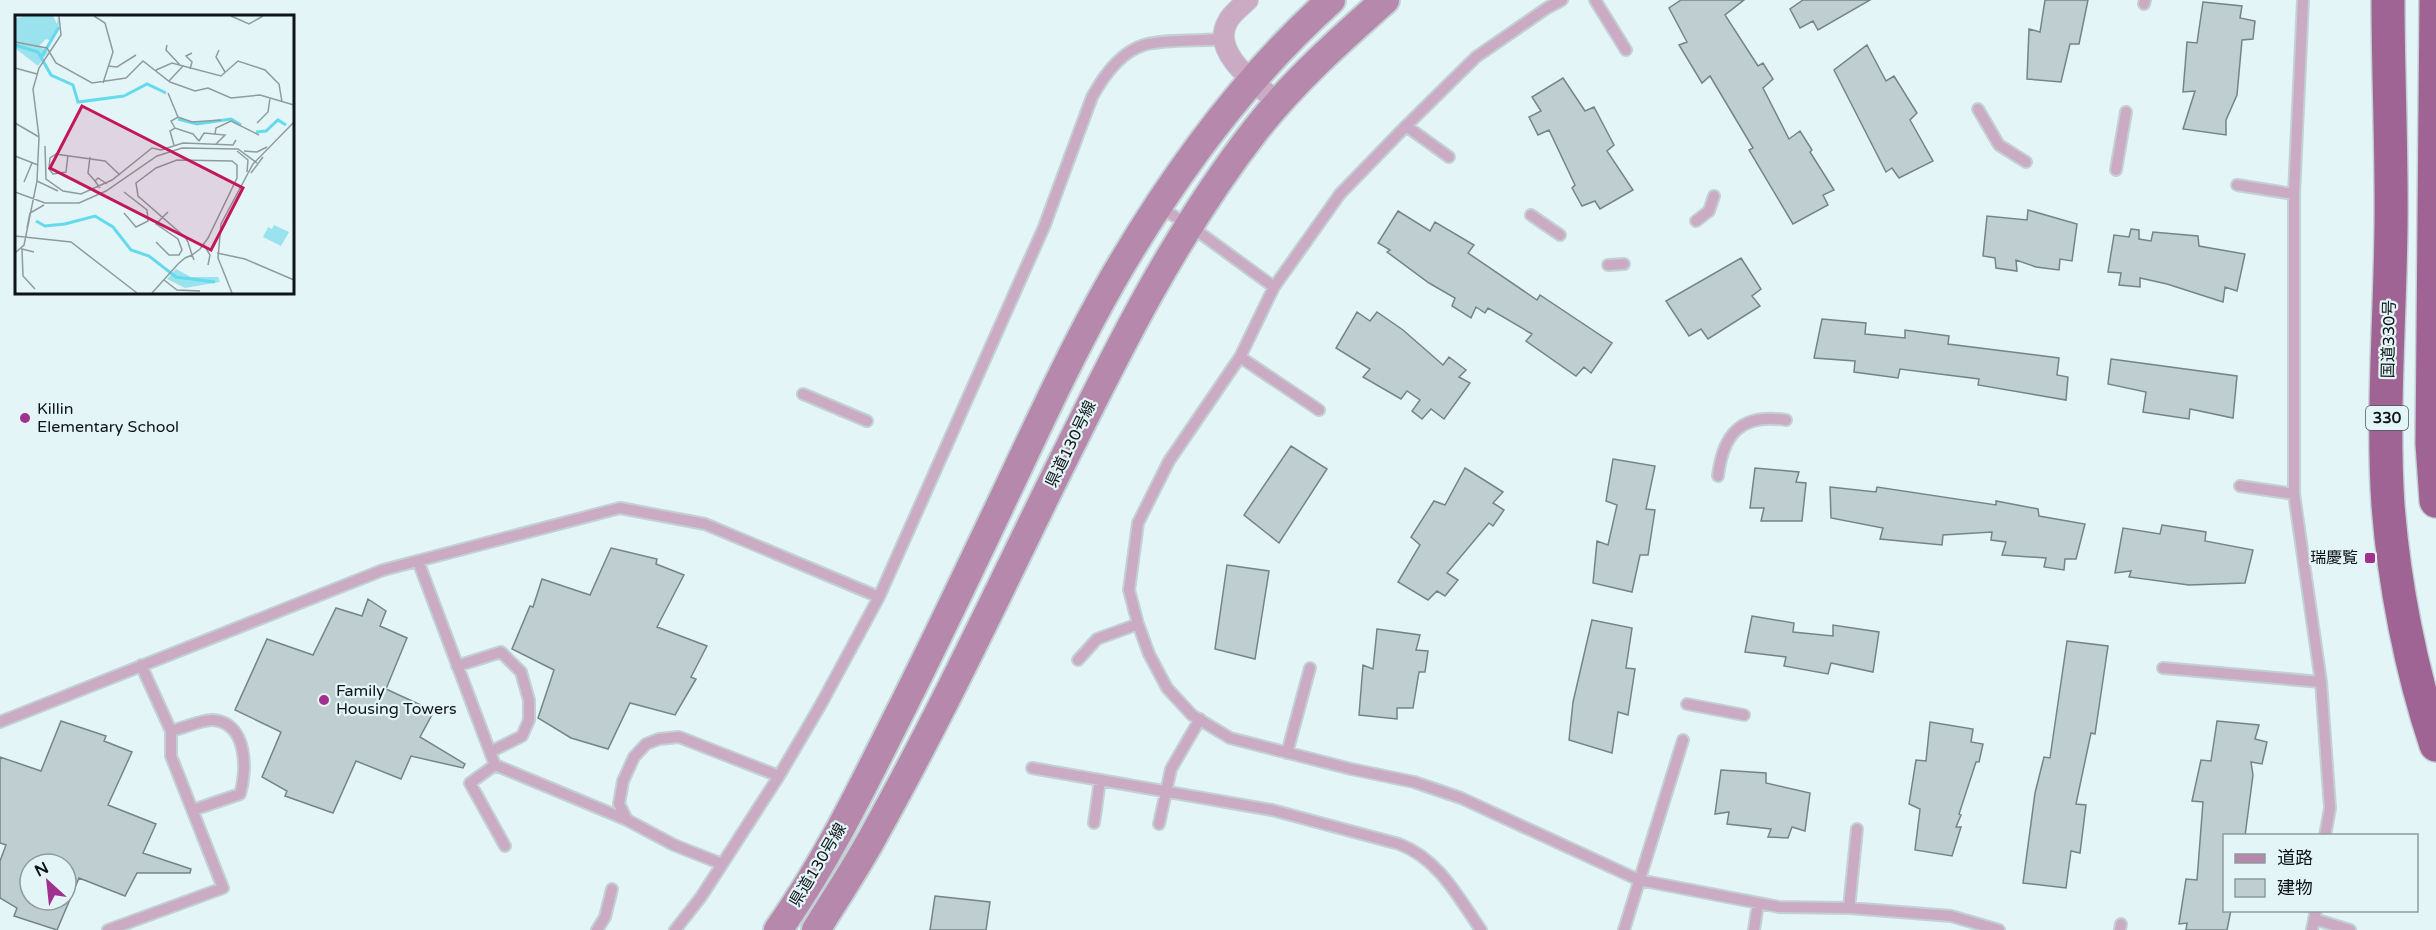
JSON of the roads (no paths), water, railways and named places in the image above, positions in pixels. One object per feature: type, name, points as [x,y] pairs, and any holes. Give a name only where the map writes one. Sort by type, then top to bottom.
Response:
[{"type":"highway","name":"国道330号","points":[[2388,0],[2391,224],[2388,505],[2405,618],[2417,676],[2436,745]]},
{"type":"highway","name":"330","points":[[2436,0],[2432,444],[2436,501]]},
{"type":"main road","name":"県道130号線","points":[[778,930],[817,871],[848,817],[926,662],[1072,354],[1114,278],[1158,207],[1213,130],[1253,81],[1331,0]]},
{"type":"main road","name":"県道130号線","points":[[816,930],[875,834],[934,724],[1107,372],[1147,296],[1189,225],[1258,127],[1338,42],[1385,0]]},
{"type":"street","points":[[1248,0],[1227,21],[1224,39],[1232,61],[1279,103]]},
{"type":"lane","points":[[1562,0],[1476,57],[1406,126],[1340,195],[1274,287],[1240,357],[1169,461],[1138,523],[1129,590],[1149,654],[1167,688],[1192,715],[1230,738],[1351,769],[1414,782],[1461,798],[1639,880],[1779,907],[1849,908],[1951,916],[1999,930]]},
{"type":"lane","points":[[1595,0],[1626,50]]},
{"type":"lane","points":[[2303,0],[2294,194],[2294,494],[2321,682],[2330,808],[2325,834]]},
{"type":"lane","points":[[675,930],[722,864],[779,776],[879,597],[1044,227],[1092,97],[1102,78],[1125,56],[1144,45],[1224,39]]},
{"type":"lane","points":[[1978,109],[1999,145],[2026,162]]},
{"type":"lane","points":[[2116,170],[2126,112]]},
{"type":"lane","points":[[1406,126],[1449,157]]},
{"type":"lane","points":[[2237,185],[2294,194]]},
{"type":"lane","points":[[1696,221],[1709,211],[1714,196]]},
{"type":"lane","points":[[1158,207],[1189,225],[1274,287]]},
{"type":"lane","points":[[1532,215],[1560,235]]},
{"type":"lane","points":[[1608,265],[1624,264]]},
{"type":"lane","points":[[1240,357],[1319,410]]},
{"type":"lane","points":[[803,394],[867,421]]},
{"type":"lane","points":[[1718,476],[1720,457],[1736,429],[1752,421],[1769,418],[1786,420]]},
{"type":"lane","points":[[2240,486],[2294,494]]},
{"type":"lane","points":[[0,722],[383,570],[620,508],[705,524],[879,597]]},
{"type":"lane","points":[[418,561],[495,765],[627,820],[674,845],[722,864]]},
{"type":"lane","points":[[1078,660],[1097,639],[1138,624]]},
{"type":"lane","points":[[458,666],[501,652],[521,672],[529,700],[529,720],[522,736],[490,752]]},
{"type":"lane","points":[[108,930],[223,888],[171,756],[171,731],[141,666]]},
{"type":"lane","points":[[1287,753],[1310,668]]},
{"type":"lane","points":[[2163,668],[2321,682]]},
{"type":"lane","points":[[1687,704],[1744,715]]},
{"type":"lane","points":[[1159,824],[1171,769],[1200,719]]},
{"type":"lane","points":[[171,731],[212,720],[227,725],[239,738],[244,756],[245,777],[240,794],[193,810]]},
{"type":"lane","points":[[627,820],[619,804],[623,781],[634,758],[646,744],[659,739],[679,737],[779,776]]},
{"type":"lane","points":[[1624,930],[1683,740]]},
{"type":"lane","points":[[495,765],[470,783],[505,846]]},
{"type":"lane","points":[[1032,768],[1272,810],[1400,844],[1416,850],[1430,860],[1481,930]]},
{"type":"lane","points":[[1094,823],[1100,780]]},
{"type":"lane","points":[[1849,908],[1857,829]]},
{"type":"lane","points":[[597,930],[605,917],[612,889]]},
{"type":"lane","points":[[1754,930],[1758,903]]},
{"type":"lane","points":[[2314,920],[2350,930]]},
{"type":"place","name":"Killin Elementary School","points":[[25,418]]},
{"type":"place","name":"瑞慶覧","points":[[2370,558]]},
{"type":"place","name":"Family Housing Towers","points":[[324,700]]}]
